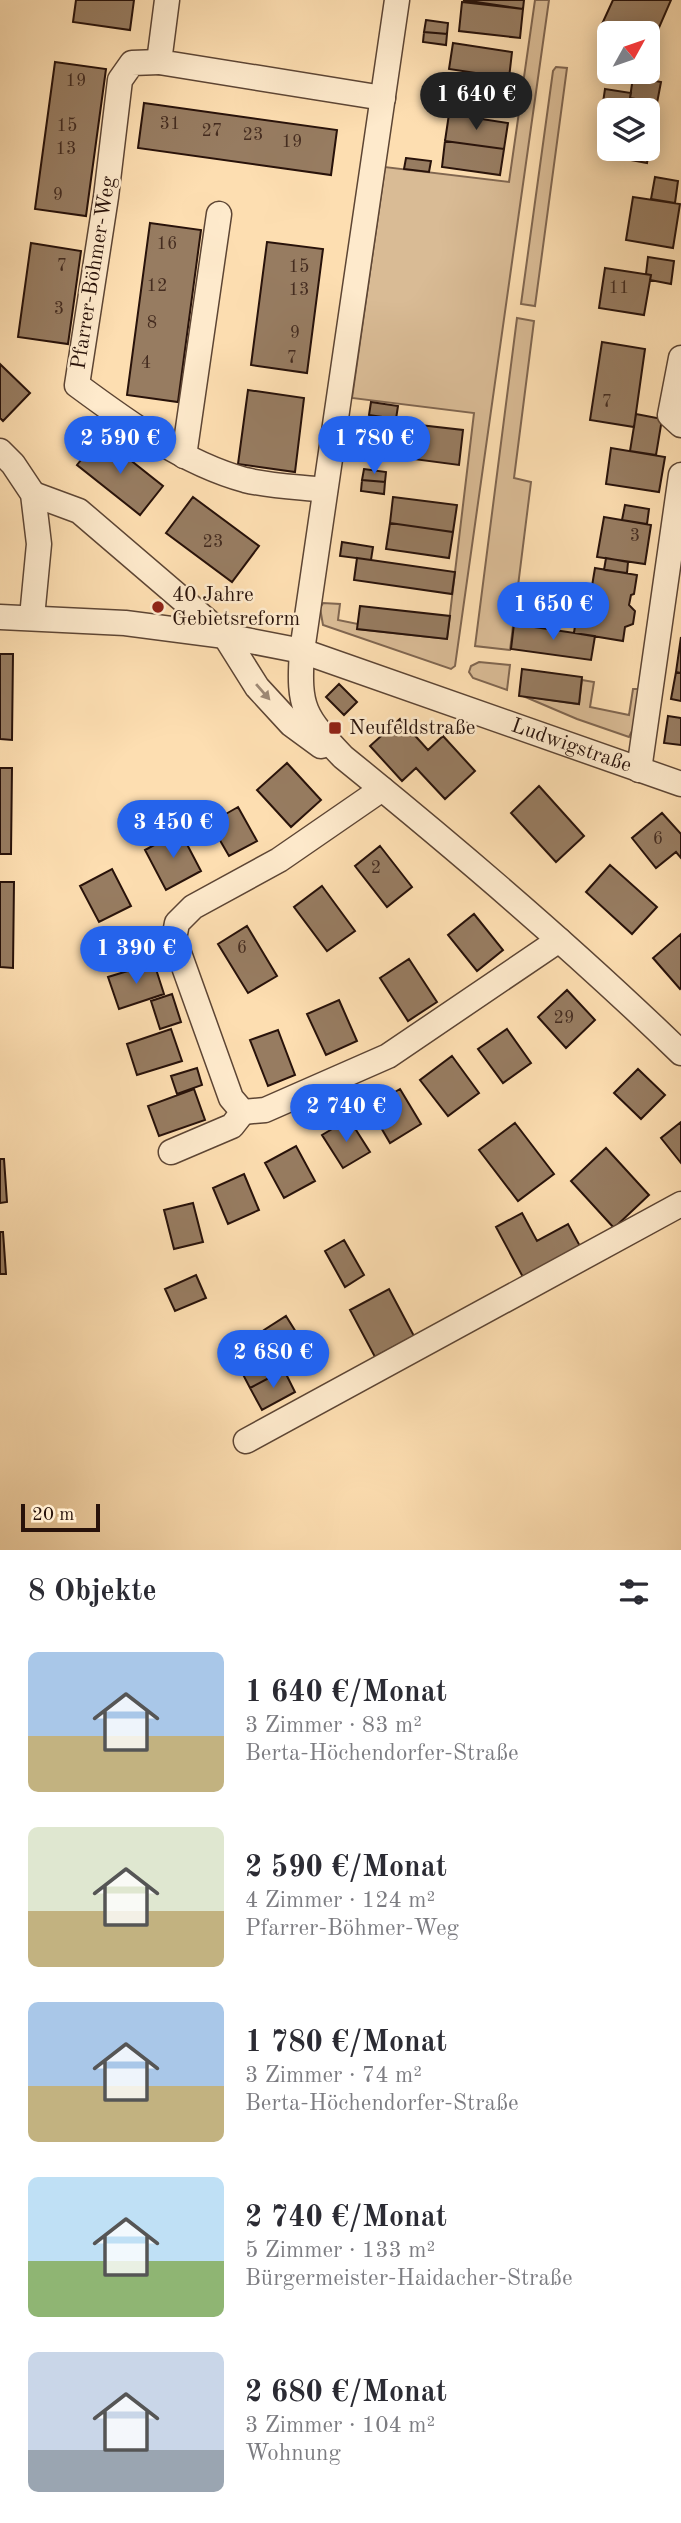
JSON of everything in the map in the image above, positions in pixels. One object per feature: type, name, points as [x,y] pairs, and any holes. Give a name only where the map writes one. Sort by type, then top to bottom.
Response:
[{"type":"street","points":[[167,0],[159,62],[383,98]]},
{"type":"street","points":[[397,0],[302,651],[301,697],[311,723],[343,757],[559,940],[640,1012],[681,1053]]},
{"type":"street","name":"Pfarrer-Böhmer-Weg","points":[[159,62],[132,63],[120,80],[106,197],[77,385],[184,456],[245,480],[325,490]]},
{"type":"street","points":[[184,456],[219,214]]},
{"type":"street","points":[[681,358],[670,415],[681,425]]},
{"type":"street","points":[[0,451],[13,464],[33,494],[39,544],[32,617]]},
{"type":"street","points":[[639,770],[681,475]]},
{"type":"street","points":[[33,494],[79,511],[225,636],[257,687],[291,724],[312,741],[343,757]]},
{"type":"street","name":"Ludwigstraße","points":[[0,617],[125,622],[225,636],[302,651],[681,784]]},
{"type":"street","points":[[243,1112],[230,1098],[174,939],[177,923],[193,907],[279,860],[382,789]]},
{"type":"street","points":[[171,1152],[232,1126],[243,1112],[265,1110],[388,1056],[559,940]]},
{"type":"street","points":[[246,1441],[681,1204]]},
{"type":"shaded area","points":[[535,0],[549,0],[455,666],[451,669],[323,625],[320,608],[323,603],[340,604],[338,620],[358,624],[358,629],[447,639],[474,413],[352,398],[385,167],[509,182]]},
{"type":"shaded area","points":[[556,67],[567,68],[535,306],[521,304],[553,71]]},
{"type":"shaded area","points":[[517,318],[534,321],[514,478],[531,482],[510,650],[475,646]]},
{"type":"shaded area","points":[[479,662],[510,665],[507,690],[473,678],[469,672],[471,666]]},
{"type":"shaded area","points":[[582,680],[594,682],[590,707],[629,715],[633,689],[639,689],[634,727],[629,737],[523,696],[579,704]]},
{"type":"building","points":[[76,0],[134,0],[130,30],[73,22]]},
{"type":"building","points":[[463,0],[524,0],[523,9]]},
{"type":"building","points":[[613,0],[671,0],[660,25],[660,21],[603,21]]},
{"type":"building","points":[[462,2],[523,9],[520,38],[459,31]]},
{"type":"building","points":[[426,20],[448,23],[447,34],[424,32]]},
{"type":"building","points":[[424,32],[447,34],[446,45],[423,42]]},
{"type":"building","points":[[453,43],[512,52],[509,78],[449,69]]},
{"type":"building","points":[[55,62],[106,69],[86,216],[35,209]]},
{"type":"building","points":[[661,82],[658,98],[630,98],[632,84]]},
{"type":"building","points":[[605,89],[631,93],[630,98],[604,98]]},
{"type":"building","points":[[144,103],[337,130],[331,175],[138,148]]},
{"type":"building","points":[[449,114],[508,123],[504,149],[445,141]]},
{"type":"building","points":[[445,141],[504,149],[500,175],[442,167]]},
{"type":"building","points":[[406,158],[431,161],[429,172],[404,169]]},
{"type":"building","points":[[655,177],[678,181],[675,203],[651,199]]},
{"type":"building","points":[[633,197],[680,204],[673,248],[626,240]]},
{"type":"building","points":[[150,223],[201,230],[178,402],[127,395]]},
{"type":"building","points":[[267,242],[323,249],[307,373],[251,365]]},
{"type":"building","points":[[31,243],[81,251],[68,344],[18,337]]},
{"type":"building","points":[[648,257],[674,261],[671,284],[650,280],[651,275],[646,274]]},
{"type":"building","points":[[605,268],[651,275],[644,315],[599,308]]},
{"type":"building","points":[[602,342],[645,349],[634,427],[590,420]]},
{"type":"building","points":[[0,364],[30,393],[3,421],[0,418]]},
{"type":"building","points":[[248,390],[304,398],[295,472],[238,464]]},
{"type":"building","points":[[371,402],[398,406],[396,419],[369,415]]},
{"type":"building","points":[[636,414],[662,419],[656,455],[630,451]]},
{"type":"building","points":[[402,423],[463,430],[459,465],[398,457]]},
{"type":"building","points":[[100,436],[163,486],[140,515],[77,465]]},
{"type":"building","points":[[611,448],[665,457],[659,492],[606,484]]},
{"type":"building","points":[[364,469],[386,472],[385,482],[362,480]]},
{"type":"building","points":[[362,480],[385,482],[384,494],[361,491]]},
{"type":"building","points":[[193,497],[259,546],[232,582],[166,533]]},
{"type":"building","points":[[393,497],[457,505],[453,532],[390,523]]},
{"type":"building","points":[[625,505],[649,509],[647,524],[622,520]]},
{"type":"building","points":[[604,517],[651,525],[645,564],[597,557]]},
{"type":"building","points":[[390,523],[453,532],[449,558],[386,549]]},
{"type":"building","points":[[342,542],[373,547],[371,560],[340,556]]},
{"type":"building","points":[[357,558],[455,572],[452,594],[354,580]]},
{"type":"building","points":[[606,558],[628,562],[627,573],[604,570]]},
{"type":"building","points":[[595,568],[637,575],[629,605],[635,611],[633,624],[625,627],[623,641],[574,633],[581,584],[592,586]]},
{"type":"building","points":[[360,606],[450,616],[447,639],[357,629]]},
{"type":"building","points":[[514,624],[595,636],[591,660],[511,649]]},
{"type":"building","points":[[681,637],[681,673],[676,672]]},
{"type":"building","points":[[0,654],[13,654],[12,740],[0,739]]},
{"type":"building","points":[[522,669],[582,677],[579,704],[519,696]]},
{"type":"building","points":[[676,672],[681,673],[681,701],[671,699]]},
{"type":"building","points":[[339,684],[357,702],[344,715],[326,697]]},
{"type":"building","points":[[668,716],[681,718],[681,745],[664,743]]},
{"type":"building","points":[[400,719],[428,750],[443,736],[475,771],[445,799],[416,768],[402,781],[370,746]]},
{"type":"building","points":[[287,763],[321,800],[291,827],[257,790]]},
{"type":"building","points":[[0,768],[12,768],[11,854],[0,854]]},
{"type":"building","points":[[539,786],[584,836],[556,862],[511,813]]},
{"type":"building","points":[[238,807],[257,841],[229,856],[210,823]]},
{"type":"building","points":[[662,813],[681,834],[681,858],[676,852],[656,868],[632,838]]},
{"type":"building","points":[[180,831],[201,871],[166,890],[145,850]]},
{"type":"building","points":[[380,846],[412,887],[387,907],[355,866]]},
{"type":"building","points":[[610,865],[657,907],[632,934],[586,892]]},
{"type":"building","points":[[112,869],[131,906],[99,922],[80,886]]},
{"type":"building","points":[[0,882],[14,882],[13,968],[0,967]]},
{"type":"building","points":[[322,886],[355,931],[327,951],[294,907]]},
{"type":"building","points":[[474,914],[503,950],[477,971],[448,935]]},
{"type":"building","points":[[247,926],[277,976],[248,993],[218,944]]},
{"type":"building","points":[[681,934],[681,988],[680,989],[653,958]]},
{"type":"building","points":[[409,959],[437,1002],[408,1021],[380,978]]},
{"type":"building","points":[[154,963],[164,994],[119,1009],[108,977]]},
{"type":"building","points":[[567,990],[595,1020],[566,1048],[538,1017]]},
{"type":"building","points":[[172,994],[181,1022],[160,1029],[151,1001]]},
{"type":"building","points":[[339,1000],[357,1041],[326,1055],[307,1014]]},
{"type":"building","points":[[171,1029],[182,1061],[137,1075],[127,1044]]},
{"type":"building","points":[[507,1029],[531,1063],[503,1083],[478,1049]]},
{"type":"building","points":[[278,1030],[295,1075],[268,1086],[250,1040]]},
{"type":"building","points":[[452,1056],[479,1093],[448,1116],[420,1080]]},
{"type":"building","points":[[197,1068],[202,1085],[177,1094],[171,1076]]},
{"type":"building","points":[[638,1069],[665,1095],[641,1119],[614,1093]]},
{"type":"building","points":[[194,1089],[205,1120],[159,1136],[148,1106]]},
{"type":"building","points":[[400,1089],[421,1124],[390,1143],[369,1107]]},
{"type":"building","points":[[349,1119],[370,1152],[343,1168],[322,1135]]},
{"type":"building","points":[[681,1122],[681,1163],[661,1138]]},
{"type":"building","points":[[515,1123],[554,1174],[518,1201],[479,1150]]},
{"type":"building","points":[[296,1146],[315,1181],[284,1198],[265,1163]]},
{"type":"building","points":[[606,1148],[649,1195],[614,1228],[571,1181]]},
{"type":"building","points":[[0,1159],[4,1159],[7,1202],[0,1203]]},
{"type":"building","points":[[244,1174],[259,1210],[228,1224],[213,1188]]},
{"type":"building","points":[[193,1203],[203,1242],[174,1249],[164,1210]]},
{"type":"building","points":[[522,1213],[537,1241],[568,1224],[581,1248],[524,1279],[496,1227]]},
{"type":"building","points":[[0,1232],[3,1232],[6,1274],[0,1274]]},
{"type":"building","points":[[344,1240],[364,1275],[345,1287],[325,1251]]},
{"type":"building","points":[[196,1275],[206,1298],[175,1311],[165,1289]]},
{"type":"building","points":[[389,1289],[414,1336],[375,1357],[350,1310]]},
{"type":"building","points":[[286,1316],[304,1345],[282,1358],[264,1330]]},
{"type":"building","points":[[271,1345],[284,1370],[250,1388],[237,1363]]},
{"type":"building","points":[[284,1370],[295,1392],[262,1410],[250,1388]]},
{"type":"place","name":"40 Jahre Gebietsreform","points":[[158,607]]},
{"type":"place","name":"Neufeldstraße","points":[[335,728]]}]
